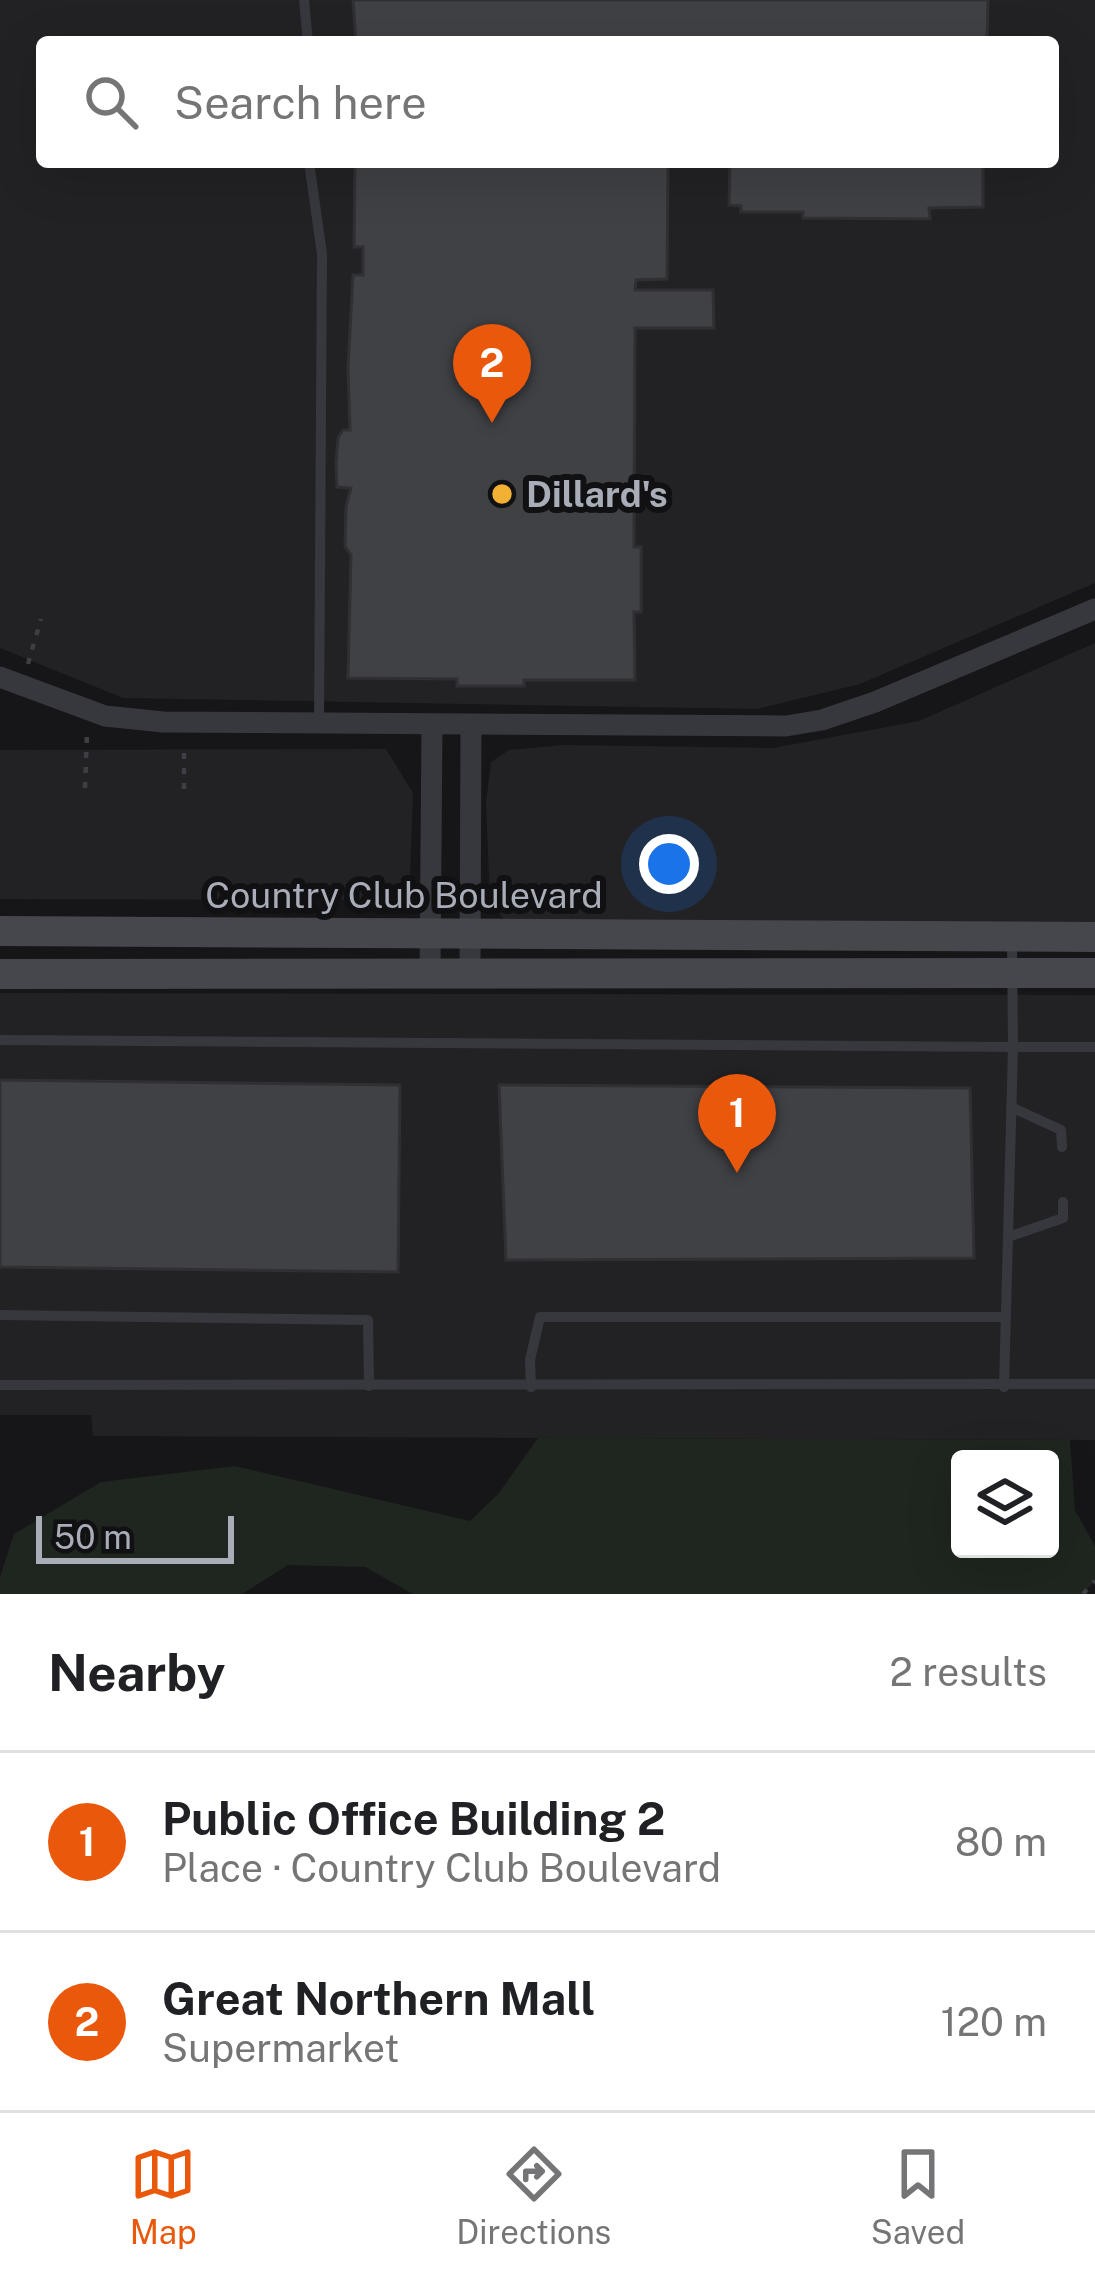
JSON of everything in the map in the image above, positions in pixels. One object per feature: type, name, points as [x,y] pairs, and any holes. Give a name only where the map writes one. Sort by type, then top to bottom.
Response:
[{"type":"street","points":[[11,682],[88,711],[123,719],[185,723],[774,727],[808,723],[885,699],[1095,609]]},
{"type":"street","points":[[430,972],[432,725]]},
{"type":"street","points":[[470,973],[471,725]]},
{"type":"street","name":"Country Club Boulevard","points":[[0,931],[1095,937]]},
{"type":"street","points":[[0,974],[1095,973]]},
{"type":"lane","points":[[304,0],[307,36]]},
{"type":"lane","points":[[310,168],[322,254],[319,724]]},
{"type":"lane","points":[[1004,1387],[1012,937]]},
{"type":"lane","points":[[0,1040],[1095,1047]]},
{"type":"lane","points":[[1011,1107],[1061,1130],[1062,1147]]},
{"type":"lane","points":[[1008,1237],[1063,1218],[1063,1202]]},
{"type":"lane","points":[[0,1315],[368,1320],[370,1386]]},
{"type":"lane","points":[[532,1387],[530,1360],[540,1317],[1006,1317]]},
{"type":"lane","points":[[0,1385],[1095,1384]]},
{"type":"path","points":[[11,682],[41,619]]},
{"type":"path","points":[[86,788],[88,711]]},
{"type":"path","points":[[184,789],[185,723]]},
{"type":"path","points":[[1082,1594],[1095,1581]]},
{"type":"shaded area","points":[[0,0],[1095,0],[1095,583],[860,684],[757,709],[123,698],[0,648]]},
{"type":"shaded area","points":[[1095,643],[1095,926],[505,921],[490,901],[486,803],[491,762],[509,750],[563,745],[773,748],[919,721]]},
{"type":"shaded area","points":[[386,749],[413,793],[410,878],[379,900],[0,899],[0,750]]},
{"type":"shaded area","points":[[0,993],[1095,995],[1095,1440],[93,1436],[91,1415],[0,1415]]},
{"type":"shaded area","points":[[538,1438],[1070,1440],[1075,1510],[1095,1546],[1095,1581],[1082,1594],[413,1594],[365,1567],[288,1565],[242,1594],[0,1594],[0,1577],[14,1534],[101,1482],[235,1466],[470,1521],[499,1493]]},
{"type":"building","points":[[353,0],[988,0],[987,36],[356,36]]},
{"type":"building","points":[[355,168],[668,168],[667,279],[636,280],[635,290],[713,290],[714,328],[635,328],[634,547],[641,547],[641,612],[634,612],[635,680],[524,680],[524,686],[457,686],[457,679],[348,678],[351,555],[345,546],[351,488],[337,487],[336,463],[338,438],[343,430],[350,430],[353,275],[363,275],[363,247],[354,247]]},
{"type":"building","points":[[730,168],[983,168],[983,207],[929,208],[930,219],[803,218],[803,212],[741,212],[741,206],[729,205]]},
{"type":"building","points":[[0,1080],[400,1085],[398,1272],[0,1267]]},
{"type":"building","points":[[499,1085],[970,1088],[974,1258],[506,1260]]},
{"type":"place","name":"Great Northern Mall","points":[[492,423]]},
{"type":"place","name":"Dillard's","points":[[502,494]]},
{"type":"place","name":"Public Office Building 2","points":[[737,1173]]}]
